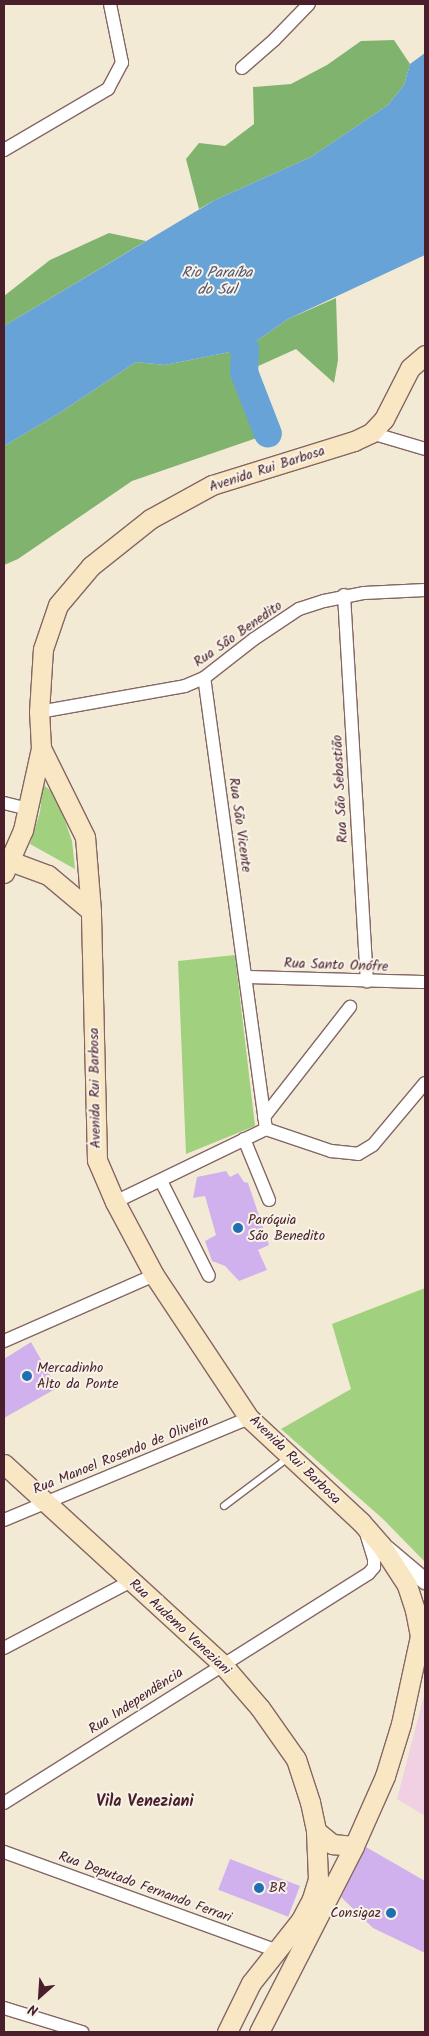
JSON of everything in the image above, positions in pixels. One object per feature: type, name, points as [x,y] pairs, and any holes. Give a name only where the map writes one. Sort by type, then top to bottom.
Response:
[{"type":"main road","points":[[371,434],[384,419],[410,368],[425,355]]},
{"type":"main road","name":"Avenida Rui Barbosa","points":[[258,2032],[354,1846],[385,1776],[401,1724],[423,1635],[407,1585],[381,1544],[364,1525],[249,1418],[154,1275],[115,1202],[97,1160],[91,912],[85,837],[41,748],[39,712],[43,648],[58,604],[91,566],[150,519],[212,485],[371,434]]},
{"type":"main road","points":[[41,748],[23,830],[7,867],[48,875],[91,912]]},
{"type":"main road","name":"Rua Audemo Veneziani","points":[[4,1464],[222,1664],[260,1708],[296,1759],[310,1802],[316,1831],[319,1865],[318,1879],[312,1899],[302,1920],[252,1983],[227,2032]]},
{"type":"main road","points":[[316,1831],[332,1844],[354,1846]]},
{"type":"street","points":[[4,150],[108,89],[122,62],[110,4]]},
{"type":"street","points":[[242,68],[274,40],[309,4]]},
{"type":"street","points":[[371,434],[425,450]]},
{"type":"street","name":"Rua São Benedito","points":[[39,712],[185,686],[204,678],[254,639],[299,609],[344,595],[425,590]]},
{"type":"street","name":"Rua São Sebastião","points":[[344,595],[367,981]]},
{"type":"street","name":"Rua São Vicente","points":[[204,678],[265,1123]]},
{"type":"street","points":[[4,803],[28,809]]},
{"type":"street","name":"Rua Santo Onófre","points":[[246,977],[425,982]]},
{"type":"street","points":[[115,1202],[244,1139],[265,1123],[350,1007]]},
{"type":"street","points":[[265,1123],[331,1151],[358,1154],[373,1145],[425,1083]]},
{"type":"street","points":[[244,1139],[270,1200]]},
{"type":"street","points":[[161,1181],[209,1276]]},
{"type":"street","points":[[4,1341],[154,1275]]},
{"type":"street","name":"Rua Manoel Rosendo de Oliveira","points":[[4,1520],[249,1418]]},
{"type":"street","name":"Rua Independência","points":[[4,1803],[369,1573],[374,1568],[374,1559],[364,1525]]},
{"type":"street","points":[[381,1544],[425,1581]]},
{"type":"street","points":[[4,1648],[131,1581]]},
{"type":"street","name":"Rua Deputado Fernando Ferrari","points":[[4,1852],[277,1951]]},
{"type":"street","points":[[4,2008],[82,2032]]},
{"type":"lane","points":[[224,1506],[290,1458]]},
{"type":"shaded area","points":[[425,1692],[425,1816],[397,1799]]},
{"type":"green space","points":[[394,40],[410,64],[404,85],[388,105],[311,157],[199,209],[186,159],[199,143],[225,146],[254,124],[253,87],[291,84],[327,65],[361,41]]},
{"type":"green space","points":[[109,233],[146,241],[4,326],[4,296],[50,260]]},
{"type":"green space","points":[[336,298],[338,360],[334,383],[296,349],[245,372],[268,434],[132,481],[18,559],[4,565],[4,446],[58,414],[136,362],[165,365],[245,349],[288,319]]},
{"type":"green space","points":[[43,784],[52,792],[62,812],[72,841],[75,869],[30,844],[40,812]]},
{"type":"green space","points":[[235,955],[255,1126],[186,1154],[178,961]]},
{"type":"green space","points":[[425,1288],[425,1562],[383,1519],[281,1429],[351,1389],[332,1324]]},
{"type":"water","name":"Rio Paraíba do Sul","points":[[425,53],[425,255],[288,319],[245,349],[165,365],[136,362],[58,414],[4,446],[4,326],[215,200],[311,157],[388,105],[404,85],[410,64]]},
{"type":"building","name":"Paróquia São Benedito","points":[[226,1171],[230,1177],[238,1173],[244,1182],[248,1183],[269,1245],[258,1250],[267,1270],[239,1281],[225,1266],[212,1261],[205,1241],[216,1235],[205,1196],[193,1198],[197,1177]]},
{"type":"building","name":"Mercadinho Alto da Ponte","points":[[31,1342],[57,1388],[4,1418],[4,1359]]},
{"type":"building","name":"Consigaz","points":[[366,1847],[425,1881],[425,1953],[373,1928],[341,1897]]},
{"type":"building","name":"BR","points":[[230,1859],[300,1886],[288,1917],[218,1890]]},
{"type":"waterway","points":[[220,323],[245,349],[244,372],[268,434]]},
{"type":"place","name":"Paróquia São Benedito","points":[[238,1228]]},
{"type":"place","name":"Mercadinho Alto da Ponte","points":[[27,1376]]},
{"type":"place","name":"BR","points":[[259,1888]]},
{"type":"place","name":"Consigaz","points":[[391,1913]]},
{"type":"district","name":"Vila Veneziani","points":[[145,1802]]}]
